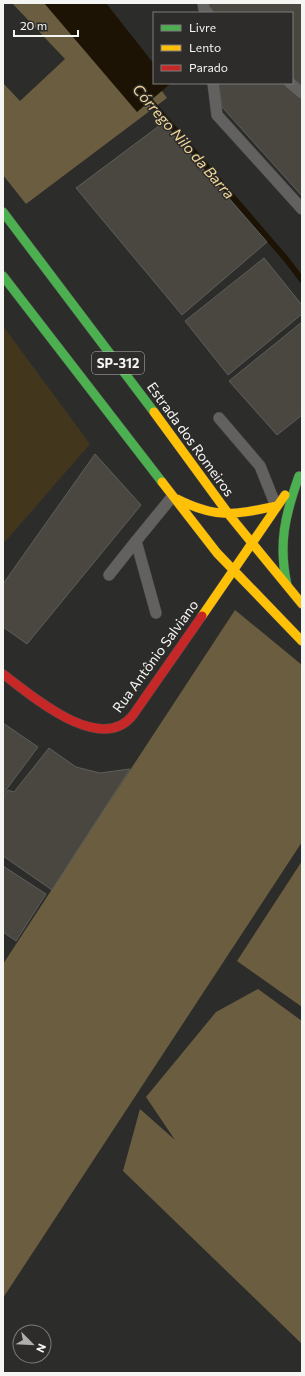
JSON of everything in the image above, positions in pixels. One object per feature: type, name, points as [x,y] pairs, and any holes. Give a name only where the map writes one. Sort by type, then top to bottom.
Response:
[{"type":"main road","name":"Estrada dos Romeiros","points":[[3,212],[126,373],[230,516],[302,604]]},
{"type":"main road","name":"SP-312","points":[[3,276],[172,497],[217,553],[290,631],[302,641]]},
{"type":"main road","points":[[288,588],[282,565],[282,544],[287,508],[300,474]]},
{"type":"main road","name":"Rua Antônio Salviano","points":[[3,674],[70,720],[88,728],[105,731],[124,725],[141,705],[276,506],[300,474]]},
{"type":"main road","points":[[172,497],[196,510],[230,516],[276,506]]},
{"type":"lane","points":[[213,84],[216,115],[302,209]]},
{"type":"lane","points":[[291,84],[302,93]]},
{"type":"lane","points":[[219,418],[260,466],[276,506]]},
{"type":"lane","points":[[109,575],[172,497]]},
{"type":"lane","points":[[136,541],[156,614]]},
{"type":"shaded area","points":[[12,3],[97,3],[153,82],[153,84],[157,84],[167,98],[26,204],[3,175],[3,83],[20,101],[65,59]]},
{"type":"shaded area","points":[[44,3],[106,3],[153,63],[153,84],[170,84],[137,112]]},
{"type":"shaded area","points":[[3,326],[90,444],[3,544]]},
{"type":"shaded area","points":[[235,610],[302,665],[302,842],[3,1298],[3,964]]},
{"type":"shaded area","points":[[302,861],[302,1007],[237,961]]},
{"type":"shaded area","points":[[258,989],[302,1021],[302,1344],[123,1171],[140,1109],[175,1140],[146,1097],[216,1012]]},
{"type":"building","points":[[209,3],[302,3],[302,196],[222,107],[219,84],[293,84],[293,12],[210,12]]},
{"type":"building","points":[[163,123],[267,242],[182,315],[76,188]]},
{"type":"building","points":[[264,258],[302,305],[302,314],[228,375],[185,321]]},
{"type":"building","points":[[302,322],[302,415],[277,435],[229,381]]},
{"type":"building","points":[[95,454],[141,505],[27,644],[3,627],[3,584]]},
{"type":"building","points":[[3,723],[38,747],[3,794]]},
{"type":"building","points":[[49,748],[76,767],[100,773],[130,769],[52,890],[3,856],[3,797],[8,790],[14,792]]},
{"type":"building","points":[[3,866],[46,894],[16,941],[3,932]]},
{"type":"waterway","name":"Córrego Nilo da Barra","points":[[145,95],[286,259],[302,280]]},
{"type":"traffic: fast","points":[[3,212],[154,412]]},
{"type":"traffic: fast","points":[[3,276],[162,482]]},
{"type":"traffic: fast","points":[[287,585],[283,556],[284,530],[299,476]]},
{"type":"traffic: slow","points":[[154,412],[230,516],[302,604]]},
{"type":"traffic: slow","points":[[162,482],[217,553],[302,641]]},
{"type":"traffic: slow","points":[[202,616],[285,495]]},
{"type":"traffic: slow","points":[[177,499],[203,510],[226,513],[248,512],[276,506]]},
{"type":"traffic: jam","points":[[3,674],[48,707],[67,718],[85,726],[103,729],[119,726],[133,715],[202,616]]}]
